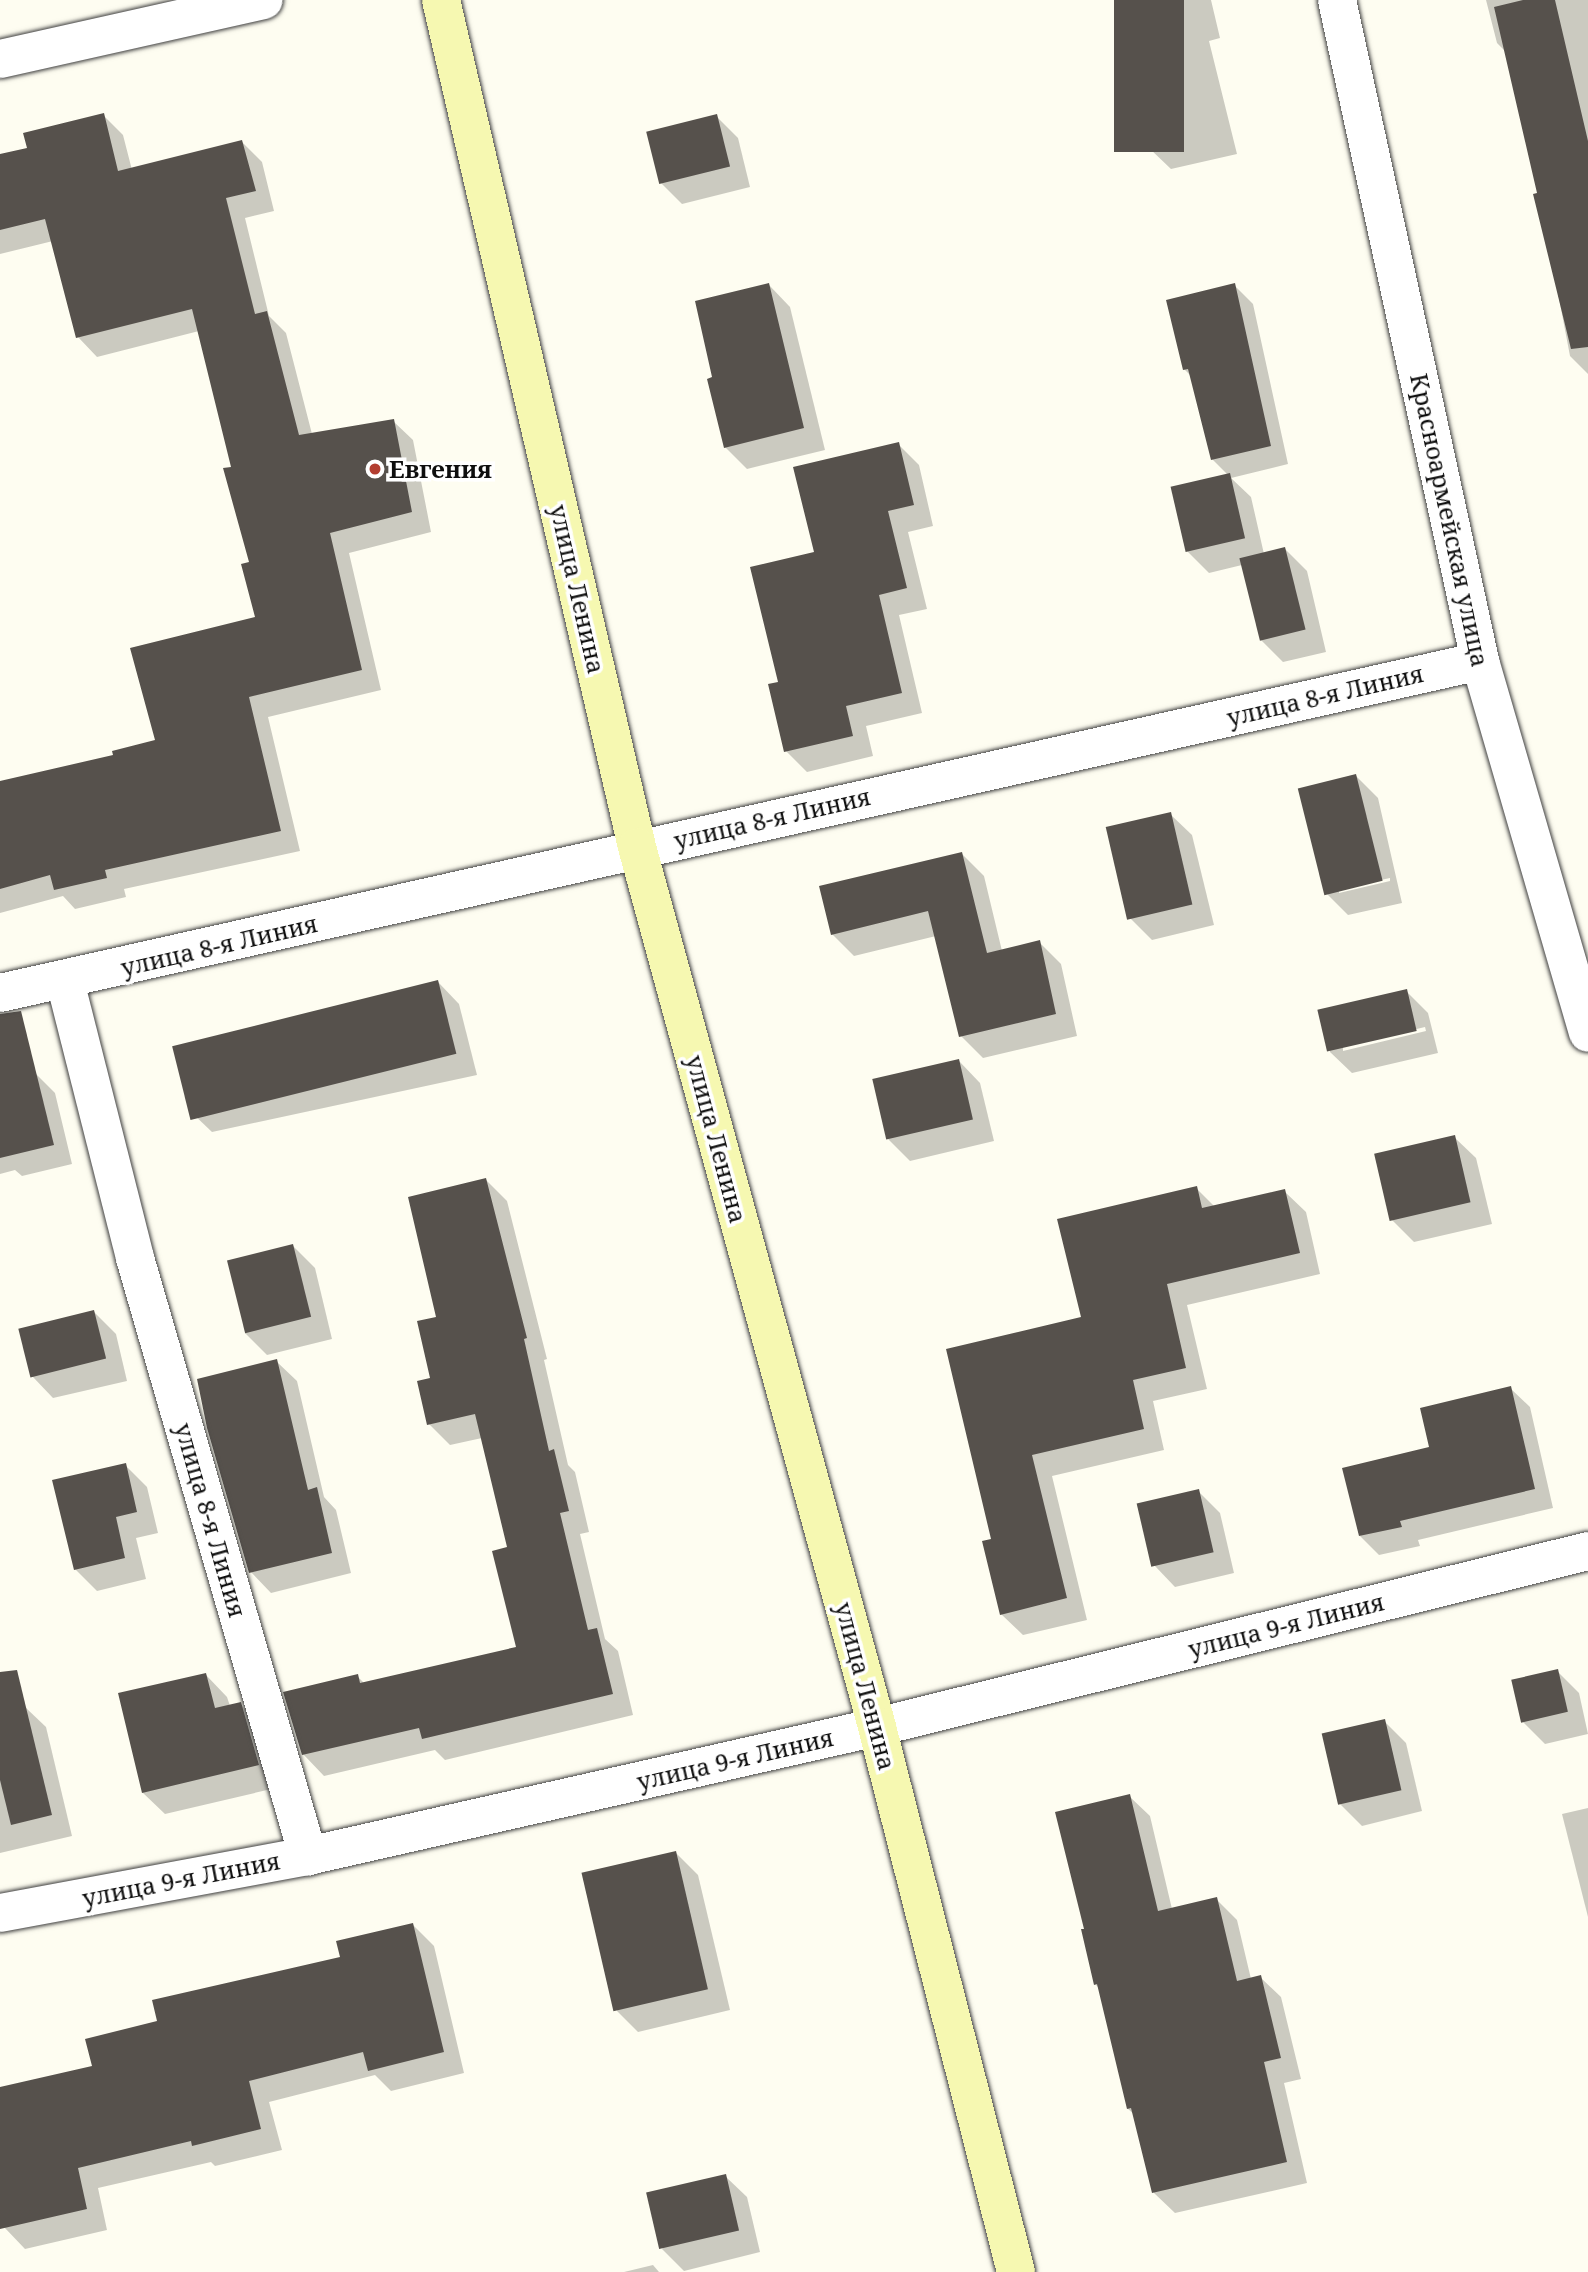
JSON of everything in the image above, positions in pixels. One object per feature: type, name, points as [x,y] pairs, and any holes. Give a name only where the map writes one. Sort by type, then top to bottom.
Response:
[{"type":"main road","name":"улица Ленина","points":[[441,0],[637,848],[877,1727],[1016,2272]]},
{"type":"street","points":[[0,59],[263,0]]},
{"type":"street","name":"Красноармейская улица","points":[[1337,0],[1480,660],[1588,1033]]},
{"type":"street","name":"улица 8-я Линия","points":[[0,993],[65,981],[637,848],[1480,660]]},
{"type":"street","name":"улица 8-я Линия","points":[[65,981],[135,1258],[308,1856]]},
{"type":"street","name":"улица 9-я Линия","points":[[0,1913],[308,1856],[877,1727],[1588,1551]]},
{"type":"building","points":[[1114,0],[1184,0],[1184,152],[1114,152]]},
{"type":"building","points":[[1523,0],[1555,0],[1588,141],[1588,347],[1571,349],[1533,194],[1537,193],[1494,7]]},
{"type":"building","points":[[104,113],[118,171],[242,140],[256,191],[226,198],[255,314],[267,311],[299,435],[394,419],[412,512],[330,533],[362,670],[249,697],[281,831],[105,870],[107,878],[54,890],[50,875],[0,889],[0,781],[113,755],[112,751],[155,740],[130,648],[255,617],[241,564],[249,562],[223,468],[231,467],[192,309],[76,338],[45,219],[0,230],[0,154],[27,148],[23,133]]},
{"type":"building","points":[[717,114],[730,166],[659,184],[646,132]]},
{"type":"building","points":[[769,283],[804,428],[724,448],[707,379],[712,377],[695,301]]},
{"type":"building","points":[[1235,283],[1271,446],[1211,460],[1188,369],[1183,370],[1166,300]]},
{"type":"building","points":[[899,442],[914,505],[888,511],[907,588],[879,595],[902,693],[846,706],[853,736],[784,752],[768,684],[778,682],[750,567],[814,552],[793,467]]},
{"type":"building","points":[[1230,473],[1245,538],[1186,552],[1171,487]]},
{"type":"building","points":[[1285,547],[1306,629],[1260,641],[1239,558]]},
{"type":"building","points":[[1356,774],[1383,881],[1324,895],[1298,789]]},
{"type":"building","points":[[1171,812],[1192,905],[1127,920],[1106,827]]},
{"type":"building","points":[[962,852],[987,953],[1040,940],[1056,1014],[959,1037],[928,911],[831,935],[819,886]]},
{"type":"building","points":[[438,980],[456,1054],[191,1120],[172,1046]]},
{"type":"building","points":[[1407,989],[1417,1031],[1327,1052],[1317,1010]]},
{"type":"building","points":[[21,1011],[54,1145],[0,1158],[0,1014]]},
{"type":"building","points":[[959,1059],[973,1119],[886,1139],[872,1079]]},
{"type":"building","points":[[1455,1135],[1471,1202],[1390,1221],[1374,1154]]},
{"type":"building","points":[[486,1178],[527,1338],[524,1339],[549,1451],[554,1449],[569,1511],[560,1513],[588,1630],[597,1628],[613,1694],[422,1739],[419,1728],[302,1755],[283,1692],[358,1674],[360,1683],[516,1647],[492,1551],[507,1547],[475,1414],[427,1425],[417,1381],[430,1378],[417,1321],[436,1317],[408,1197]]},
{"type":"building","points":[[1197,1186],[1202,1208],[1285,1189],[1300,1253],[1167,1284],[1186,1368],[1133,1380],[1144,1429],[1032,1455],[1067,1598],[1000,1615],[982,1541],[991,1539],[946,1349],[1081,1317],[1057,1219]]},
{"type":"building","points":[[293,1244],[311,1317],[245,1333],[227,1260]]},
{"type":"building","points":[[94,1310],[106,1359],[30,1377],[18,1329]]},
{"type":"building","points":[[277,1359],[308,1490],[317,1487],[332,1553],[249,1573],[207,1428],[197,1379]]},
{"type":"building","points":[[1511,1386],[1535,1489],[1400,1521],[1402,1527],[1359,1536],[1342,1468],[1429,1447],[1420,1408]]},
{"type":"building","points":[[126,1463],[137,1512],[116,1517],[125,1558],[74,1570],[52,1480]]},
{"type":"building","points":[[1199,1489],[1214,1552],[1151,1567],[1137,1503]]},
{"type":"building","points":[[1558,1669],[1568,1712],[1521,1723],[1511,1680]]},
{"type":"building","points":[[17,1670],[52,1815],[11,1825],[0,1780],[0,1672]]},
{"type":"building","points":[[206,1673],[215,1708],[241,1702],[259,1765],[142,1793],[118,1693]]},
{"type":"building","points":[[1385,1719],[1401,1790],[1338,1805],[1322,1734]]},
{"type":"building","points":[[1130,1794],[1158,1911],[1217,1897],[1237,1981],[1261,1975],[1281,2058],[1264,2062],[1287,2162],[1152,2193],[1131,2108],[1127,2109],[1097,1984],[1094,1985],[1081,1929],[1084,1929],[1055,1812]]},
{"type":"building","points":[[676,1851],[708,1989],[613,2011],[581,1873]]},
{"type":"building","points":[[413,1923],[444,2052],[368,2071],[363,2052],[249,2081],[261,2129],[192,2146],[191,2141],[78,2168],[87,2209],[0,2229],[0,2087],[92,2066],[85,2039],[157,2021],[152,2000],[340,1957],[336,1941]]},
{"type":"building","points":[[726,2174],[739,2231],[659,2249],[646,2192]]},
{"type":"place","name":"Евгения","points":[[375,469]]}]
